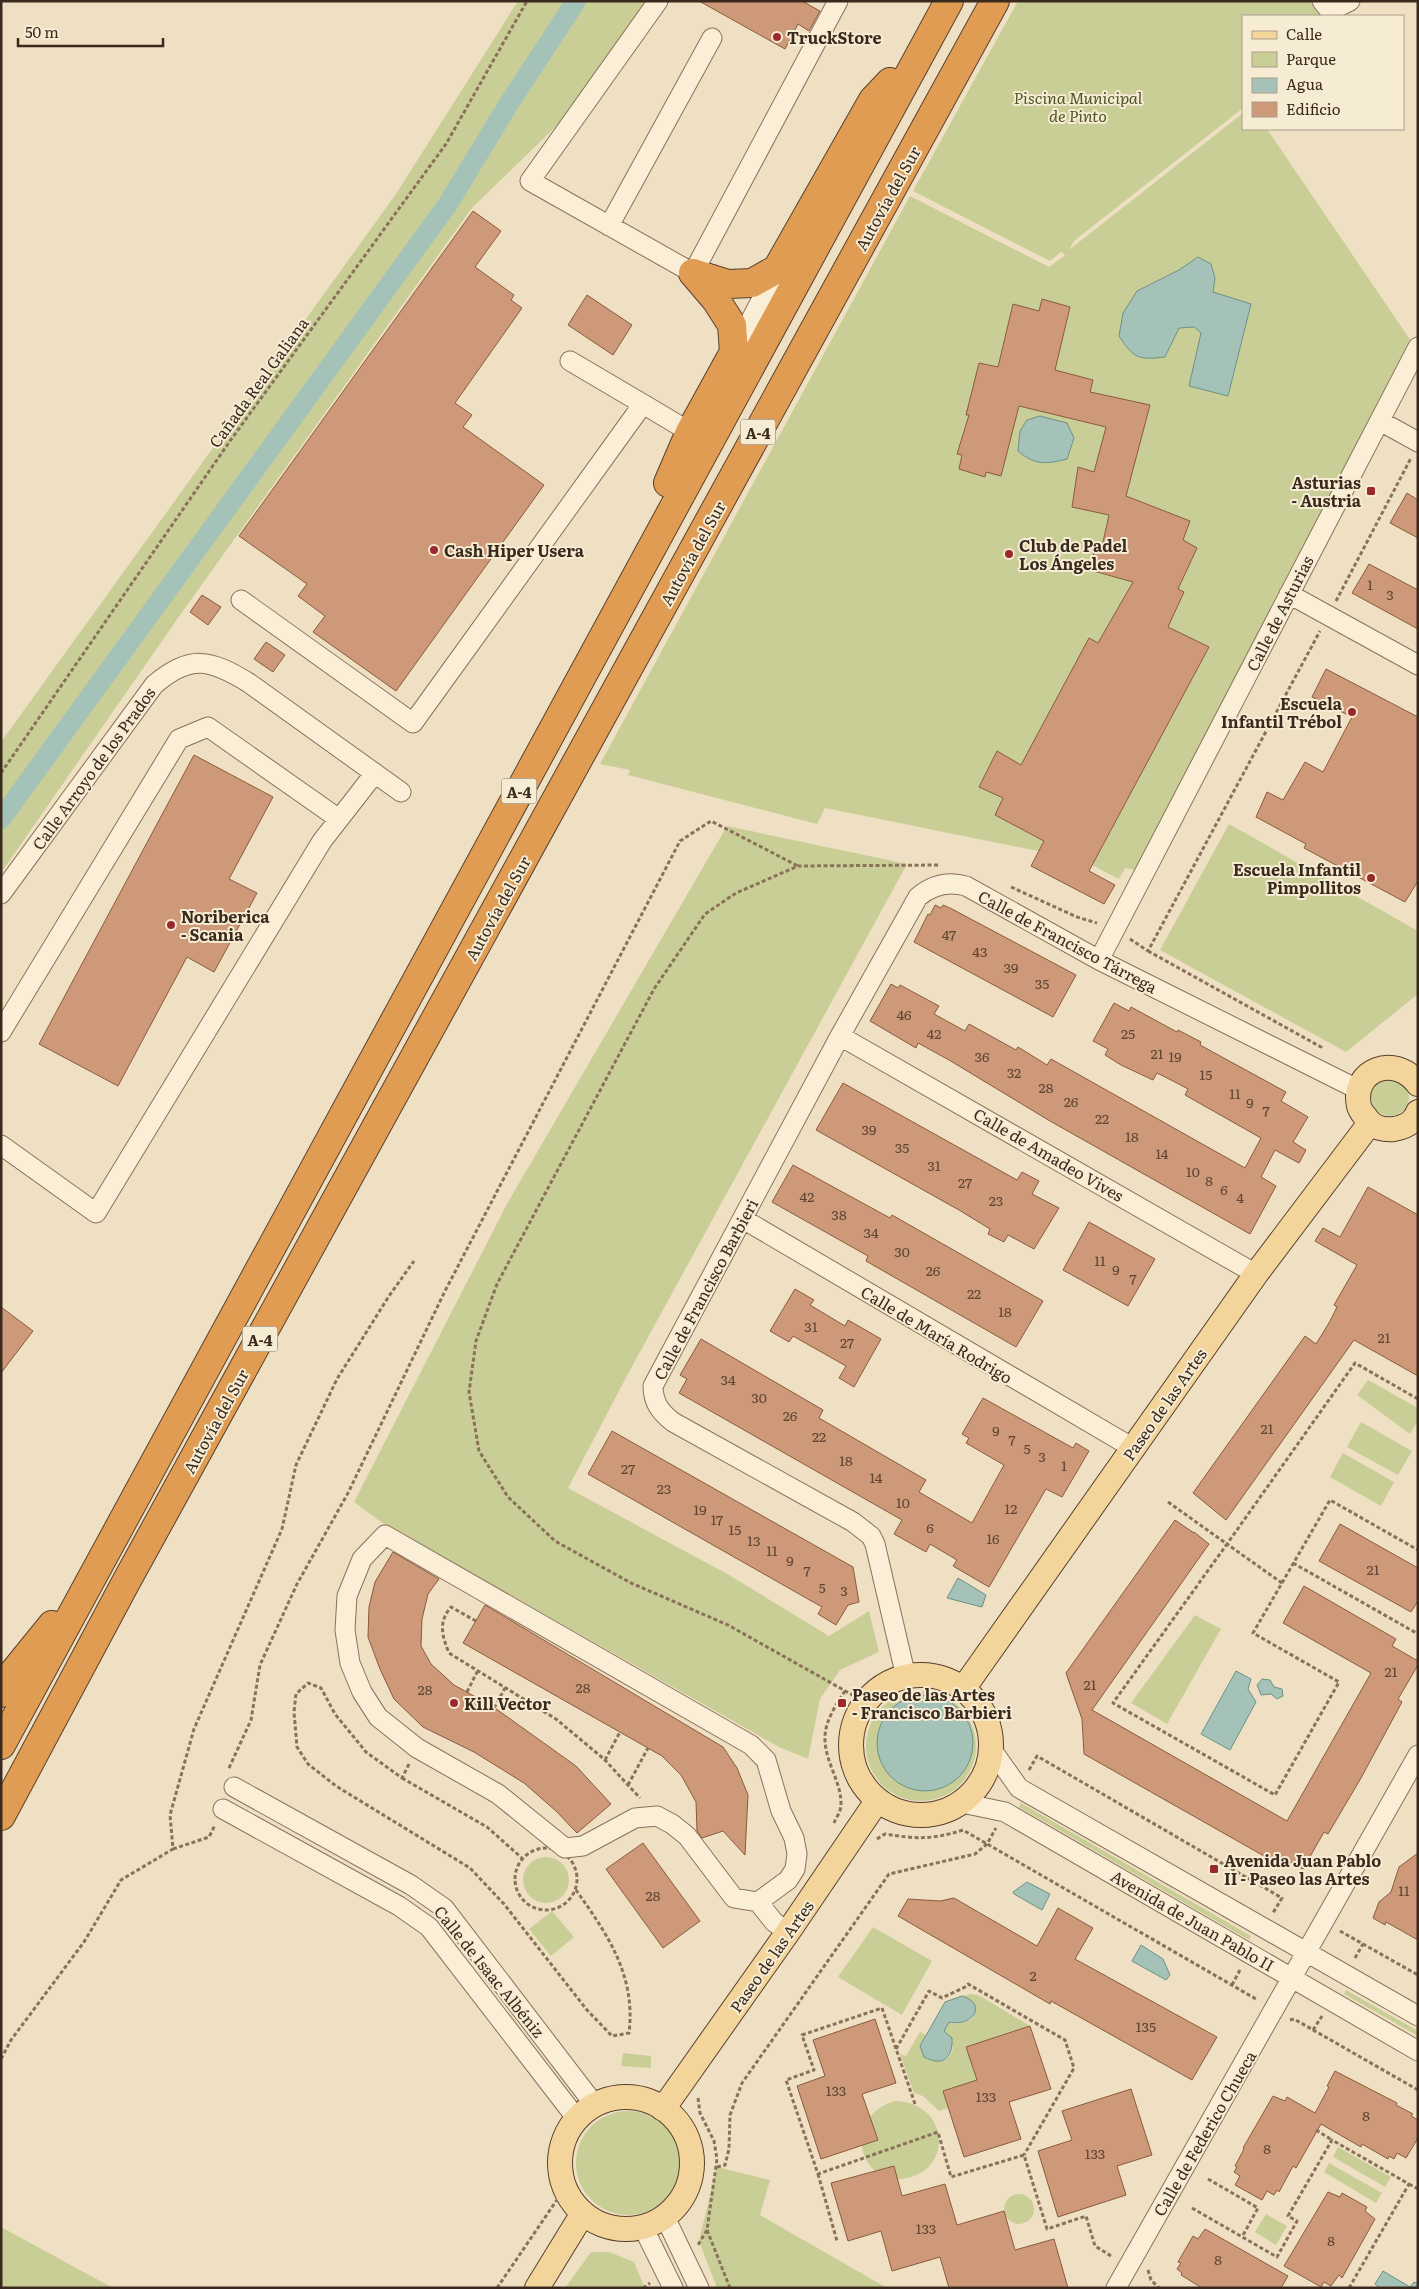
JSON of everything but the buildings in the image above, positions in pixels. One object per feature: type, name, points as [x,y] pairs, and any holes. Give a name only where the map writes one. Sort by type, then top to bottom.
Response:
[{"type":"highway","name":"Autovía del Sur","points":[[1,1745],[949,1]]},
{"type":"highway","name":"Autovía del Sur","points":[[1,1816],[126,1582],[995,1]]},
{"type":"highway","points":[[693,273],[728,284],[752,283],[777,269],[873,100],[928,40]]},
{"type":"highway","points":[[648,554],[664,492],[690,432],[734,352],[732,324],[716,300],[693,273]]},
{"type":"highway","points":[[1,1693],[13,1672],[88,1582]]},
{"type":"main road","points":[[1415,1075],[1394,1067],[1379,1068],[1367,1076],[1359,1090],[1359,1108],[1370,1123],[1386,1130],[1405,1127],[1416,1118],[1418,1112]]},
{"type":"main road","name":"Paseo de las Artes","points":[[962,1689],[1256,1274],[1370,1123]]},
{"type":"main road","points":[[926,1675],[944,1679],[962,1689],[978,1704],[986,1718],[991,1734],[992,1750],[989,1766],[980,1785],[962,1803],[944,1812],[924,1816],[899,1813],[877,1801],[862,1783],[852,1762],[850,1743],[855,1721],[866,1702],[877,1691],[891,1682],[906,1677],[926,1675]]},
{"type":"main road","name":"Paseo de las Artes","points":[[663,2109],[788,1932],[877,1801]]},
{"type":"main road","points":[[619,2097],[642,2098],[663,2109],[683,2130],[692,2153],[690,2178],[680,2201],[665,2217],[643,2227],[606,2226],[583,2213],[568,2194],[560,2171],[562,2144],[572,2123],[594,2104],[619,2097]]},
{"type":"main road","points":[[537,2288],[583,2213]]},
{"type":"street","points":[[658,1],[530,181],[693,273],[838,1]]},
{"type":"street","points":[[1322,1],[1330,11],[1350,1]]},
{"type":"street","points":[[609,226],[712,38]]},
{"type":"street","points":[[734,352],[777,269]]},
{"type":"street","name":"Calle de Asturias","points":[[1100,960],[1418,347]]},
{"type":"street","points":[[570,361],[690,432]]},
{"type":"street","points":[[241,600],[413,723],[643,404]]},
{"type":"street","points":[[1380,421],[1418,442]]},
{"type":"street","points":[[1289,594],[1418,665]]},
{"type":"street","name":"Calle Arroyo de los Prados","points":[[1,894],[154,685],[169,672],[186,663],[226,668],[249,682],[401,792]]},
{"type":"street","points":[[1,1032],[179,739],[208,727],[338,820]]},
{"type":"street","points":[[1,1146],[96,1212],[322,841],[375,773]]},
{"type":"street","name":"Calle de Francisco Tárrega","points":[[840,1036],[914,903],[927,889],[956,884],[966,886],[1100,960],[1359,1090]]},
{"type":"street","name":"Calle de Francisco Barbieri","points":[[840,1036],[657,1375],[653,1386],[653,1397],[665,1416],[673,1422],[853,1522],[871,1536],[875,1544],[894,1620],[906,1677]]},
{"type":"street","name":"Calle de Amadeo Vives","points":[[840,1036],[1256,1274]]},
{"type":"street","name":"Calle de María Rodrigo","points":[[742,1219],[1133,1448]]},
{"type":"street","points":[[758,1902],[788,1880],[795,1869],[797,1854],[794,1838],[781,1810],[766,1760],[751,1745],[385,1535],[362,1559],[347,1596],[345,1630],[350,1664],[362,1692],[378,1717],[417,1748],[498,1794],[565,1848],[583,1846],[635,1818],[657,1816],[672,1824],[687,1836],[734,1898],[758,1902],[774,1922],[788,1932]]},
{"type":"street","name":"Avenida de Juan Pablo II","points":[[992,1750],[1020,1788],[1418,2016]]},
{"type":"street","name":"Calle de Federico Chueca","points":[[1116,2288],[1418,1755]]},
{"type":"street","name":"Calle de Isaac Albéniz","points":[[234,1788],[411,1885],[444,1908],[594,2104]]},
{"type":"street","name":"Avenida de Juan Pablo II","points":[[962,1803],[1005,1812],[1418,2051]]},
{"type":"street","name":"Calle de Isaac Albéniz","points":[[223,1809],[399,1906],[429,1927],[577,2119]]},
{"type":"street","points":[[665,2217],[699,2288]]},
{"type":"street","points":[[643,2227],[673,2288]]},
{"type":"path","name":"Cañada Real Galiana","points":[[1,773],[230,441],[446,144],[527,1]]},
{"type":"path","points":[[234,1788],[229,1768],[251,1720],[260,1665],[297,1584],[348,1493],[445,1291],[680,841],[711,821],[798,866]]},
{"type":"path","points":[[866,1702],[728,1625],[631,1583],[555,1541],[508,1497],[479,1451],[469,1392],[476,1340],[497,1284],[654,989],[705,914],[736,893],[798,866],[880,864]]},
{"type":"path","points":[[1148,951],[1321,1047],[1310,1067]]},
{"type":"path","points":[[173,1849],[170,1815],[194,1728],[282,1529],[296,1465],[337,1379],[389,1296],[414,1261]]},
{"type":"path","points":[[1418,1399],[1355,1363],[1113,1703],[1274,1795],[1339,1682],[1253,1634],[1330,1500],[1418,1550]]},
{"type":"path","points":[[1168,1502],[1282,1583]]},
{"type":"path","points":[[1293,1563],[1418,1634]]},
{"type":"path","points":[[476,1621],[451,1607],[444,1615],[441,1635],[449,1653],[556,1719],[605,1760],[641,1800],[648,1817]]},
{"type":"path","points":[[467,1692],[477,1672]]},
{"type":"path","points":[[523,1859],[487,1827],[402,1778],[366,1752],[335,1714],[321,1688],[308,1683],[296,1694],[294,1712],[297,1747],[308,1764],[336,1786],[470,1868],[504,1904],[587,2010],[612,2036],[629,2033],[631,2016],[629,1986],[611,1944],[576,1890]]},
{"type":"path","points":[[494,1708],[505,1688]]},
{"type":"path","points":[[845,1690],[837,1702],[825,1736],[829,1762],[837,1784],[841,1806],[834,1825],[867,1848],[885,1834],[916,1839],[938,1838],[963,1830],[1256,1999],[1256,2006],[1248,2019],[1264,2028]]},
{"type":"path","points":[[605,1760],[620,1732]]},
{"type":"path","points":[[402,1778],[417,1748]]},
{"type":"path","points":[[628,1785],[648,1748]]},
{"type":"path","points":[[1,2059],[11,2040],[84,1942],[121,1880],[173,1849],[209,1837],[223,1809]]},
{"type":"path","points":[[696,2090],[700,2113],[714,2141],[717,2167],[725,2165],[729,2148],[730,2115],[742,2082],[889,1874],[975,1854],[987,1844]]},
{"type":"path","points":[[542,1848],[562,1853],[576,1869],[578,1880],[576,1890],[570,1900],[554,1910],[545,1910],[527,1904],[521,1897],[515,1880],[518,1865],[523,1859],[532,1852],[542,1848]]},
{"type":"path","points":[[1338,1929],[1418,1975]]},
{"type":"path","points":[[818,2174],[938,2132],[951,2178],[1024,2156],[1074,2068],[1065,2040],[968,1984],[965,1988],[942,1998],[929,1991],[896,2049]]},
{"type":"path","points":[[837,2242],[818,2174],[786,2080],[814,2070],[802,2035],[882,2008],[915,2104]]},
{"type":"path","points":[[1288,2021],[1294,2019],[1418,2090]]},
{"type":"path","points":[[1316,2130],[1418,2189]]},
{"type":"path","points":[[1192,2208],[1277,2257],[1298,2222],[1288,2216],[1332,2140]]},
{"type":"path","points":[[1024,2156],[1047,2228],[1086,2216],[1095,2246],[1112,2256]]},
{"type":"path","points":[[1208,2179],[1258,2208],[1242,2237]]},
{"type":"path","points":[[1349,2288],[1409,2184]]},
{"type":"path","points":[[497,2288],[565,2188]]},
{"type":"path","points":[[707,2230],[730,2288]]},
{"type":"green space","points":[[518,1],[653,1],[579,104],[472,208],[180,615],[1,873],[1,742],[396,194]]},
{"type":"green space","name":"Club de Padel Los Ángeles","points":[[1018,1],[1331,1],[1320,15],[1242,15],[1242,109],[1074,241],[1069,250],[1242,114],[1242,130],[1268,130],[1413,344],[1139,871],[1125,868],[1119,879],[1092,865],[1093,862],[825,808],[817,824],[628,775],[630,770],[600,764],[910,196],[1049,267],[1065,255],[1061,252],[1050,261],[913,191]]},
{"type":"green space","points":[[1229,824],[1418,931],[1418,994],[1346,1052],[1160,950]]},
{"type":"green space","points":[[727,826],[907,864],[629,1372],[568,1488],[729,1575],[829,1636],[869,1611],[879,1652],[840,1670],[820,1699],[808,1759],[779,1747],[381,1522],[354,1502],[507,1204]]},
{"type":"green space","points":[[1390,1078],[1403,1084],[1409,1097],[1403,1110],[1390,1116],[1377,1110],[1371,1097],[1377,1084]]},
{"type":"green space","points":[[1368,1380],[1418,1408],[1418,1421],[1410,1434],[1357,1395]]},
{"type":"green space","points":[[1361,1422],[1412,1451],[1398,1475],[1347,1447]]},
{"type":"green space","points":[[1343,1453],[1394,1482],[1381,1506],[1330,1477]]},
{"type":"green space","points":[[1195,1615],[1221,1629],[1167,1724],[1131,1703]]},
{"type":"green space","points":[[921,1691],[942,1695],[960,1707],[972,1725],[976,1746],[972,1767],[960,1785],[942,1797],[921,1801],[900,1797],[882,1785],[870,1767],[866,1746],[870,1725],[882,1707],[900,1695]]},
{"type":"green space","points":[[1021,1803],[1251,1936],[1249,1940],[1019,1807]]},
{"type":"green space","points":[[546,1857],[559,1861],[565,1867],[569,1880],[565,1893],[559,1899],[546,1903],[533,1899],[527,1893],[523,1880],[527,1867],[533,1861]]},
{"type":"green space","points":[[552,1911],[574,1937],[551,1956],[529,1929]]},
{"type":"green space","points":[[873,1927],[932,1961],[902,2015],[838,1977]]},
{"type":"green space","points":[[1346,1990],[1418,2031],[1418,2036],[1344,1994]]},
{"type":"green space","points":[[971,1994],[980,1996],[1030,2026],[966,2047],[977,2080],[943,2091],[948,2108],[939,2111],[923,2096],[914,2093],[900,2054],[906,2056],[920,2032],[926,2035],[920,2046],[945,2060],[950,2056],[953,2048],[944,2031],[949,2022],[955,2024],[971,2020],[974,2005],[962,1996]]},
{"type":"green space","points":[[623,2053],[651,2056],[651,2068],[621,2066]]},
{"type":"green space","points":[[896,2101],[915,2105],[928,2114],[936,2126],[939,2140],[937,2154],[929,2166],[916,2175],[898,2179],[894,2166],[875,2171],[867,2161],[863,2151],[862,2140],[863,2130],[868,2120],[885,2105]]},
{"type":"green space","points":[[628,2111],[648,2115],[665,2126],[676,2143],[680,2163],[676,2183],[665,2200],[648,2211],[628,2215],[608,2211],[591,2200],[580,2183],[576,2163],[580,2143],[591,2126],[608,2115]]},
{"type":"green space","points":[[1338,2147],[1391,2177],[1385,2187],[1333,2157]]},
{"type":"green space","points":[[1329,2163],[1382,2193],[1376,2203],[1324,2172]]},
{"type":"green space","points":[[717,2167],[770,2180],[760,2215],[887,2288],[717,2288],[699,2241]]},
{"type":"green space","points":[[1019,2194],[1030,2198],[1034,2209],[1030,2220],[1019,2224],[1008,2220],[1004,2209],[1008,2198]]},
{"type":"green space","points":[[1266,2214],[1287,2226],[1276,2245],[1255,2232]]},
{"type":"green space","points":[[1,2227],[113,2288],[1,2288]]},
{"type":"green space","points":[[591,2252],[609,2252],[634,2262],[645,2288],[565,2288]]},
{"type":"water","points":[[1198,257],[1211,264],[1215,278],[1213,292],[1251,304],[1228,396],[1189,386],[1201,333],[1194,327],[1179,328],[1165,357],[1143,358],[1133,354],[1119,336],[1123,313],[1137,291],[1179,270]]},
{"type":"water","points":[[1040,416],[1067,423],[1074,438],[1067,459],[1047,463],[1030,459],[1018,451],[1020,431],[1027,420]]},
{"type":"water","points":[[958,1578],[986,1595],[982,1607],[947,1598]]},
{"type":"water","points":[[1236,1671],[1251,1679],[1248,1689],[1256,1702],[1230,1750],[1201,1734]]},
{"type":"water","points":[[1262,1679],[1270,1680],[1274,1687],[1282,1689],[1283,1696],[1277,1699],[1271,1694],[1261,1695],[1257,1685]]},
{"type":"water","points":[[925,1695],[943,1699],[959,1709],[969,1725],[973,1743],[969,1761],[959,1777],[943,1787],[925,1791],[907,1787],[891,1777],[881,1761],[877,1743],[881,1725],[891,1709],[907,1699]]},
{"type":"water","points":[[1027,1882],[1050,1894],[1042,1910],[1014,1894],[1013,1892]]},
{"type":"water","points":[[1141,1945],[1163,1959],[1170,1975],[1166,1980],[1132,1961]]},
{"type":"water","points":[[962,1996],[970,2000],[976,2009],[971,2018],[965,2021],[958,2023],[949,2022],[944,2031],[952,2038],[949,2055],[941,2061],[924,2057],[920,2046],[945,2002]]},
{"type":"water","points":[[1383,2271],[1410,2287],[1414,2282],[1418,2284],[1418,2288],[1380,2288],[1375,2284]]},
{"type":"waterway","points":[[1,819],[448,204],[508,105],[576,1]]},
{"type":"place","name":"TruckStore","points":[[777,37]]},
{"type":"place","name":"Asturias - Austria","points":[[1371,491]]},
{"type":"place","name":"Cash Hiper Usera","points":[[434,550]]},
{"type":"place","name":"Club de Padel Los Ángeles","points":[[1009,554]]},
{"type":"place","name":"Escuela Infantil Trébol","points":[[1352,712]]},
{"type":"place","name":"Escuela Infantil Pimpollitos","points":[[1371,878]]},
{"type":"place","name":"Noriberica - Scania","points":[[171,925]]},
{"type":"place","name":"Kill Vector","points":[[454,1703]]},
{"type":"place","name":"Paseo de las Artes - Francisco Barbieri","points":[[842,1703]]},
{"type":"place","name":"Avenida Juan Pablo II - Paseo las Artes","points":[[1214,1869]]},
{"type":"park label","name":"Piscina Municipal de Pinto","points":[[1078,106]]}]
